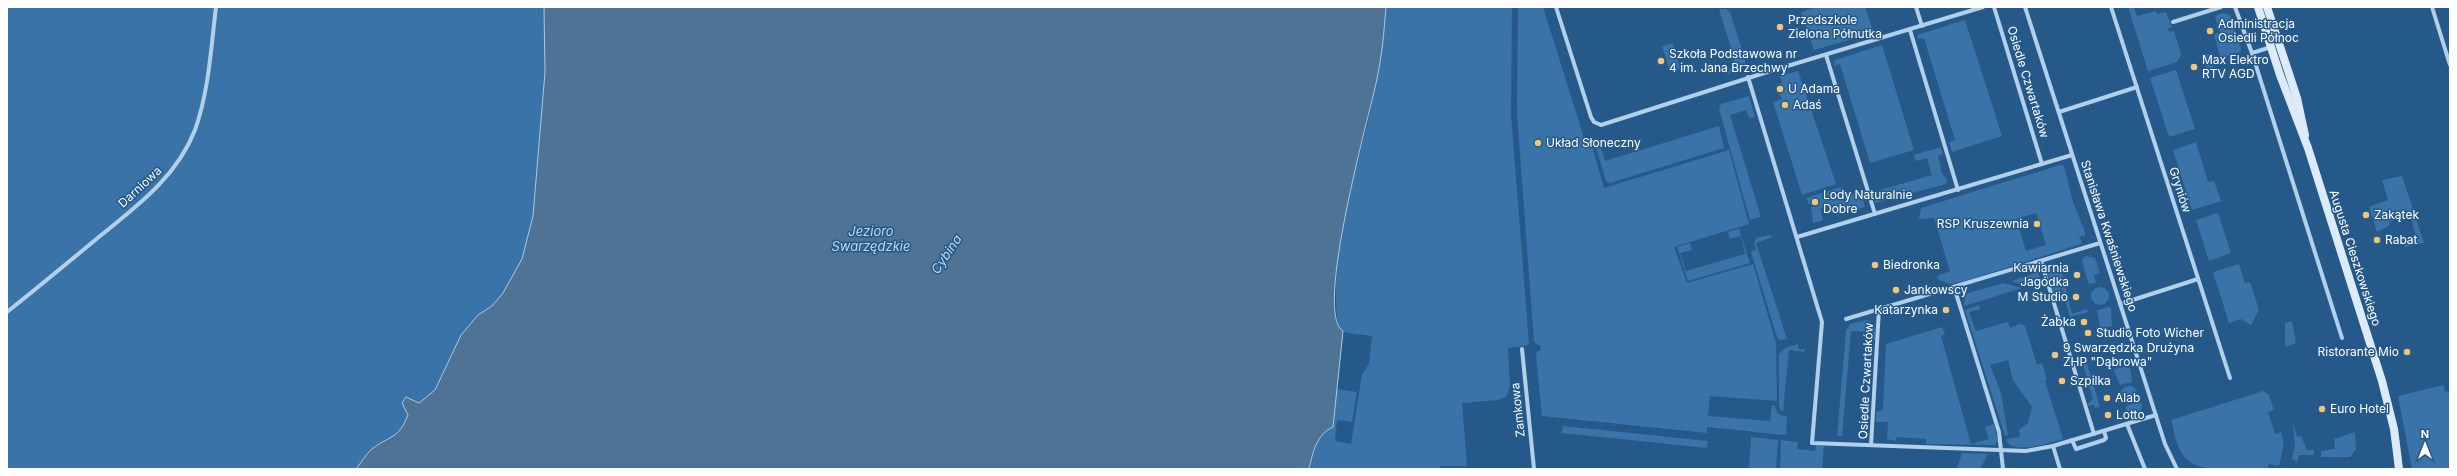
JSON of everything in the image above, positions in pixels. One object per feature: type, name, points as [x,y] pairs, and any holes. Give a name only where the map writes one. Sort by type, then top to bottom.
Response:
[{"type":"street","name":"Darniowa","points":[[7,312],[143,200],[168,176],[194,130],[203,101],[216,7]]},
{"type":"street","points":[[1556,7],[1591,117],[1596,124],[1606,124],[1748,77],[1910,30],[1983,7]]},
{"type":"street","points":[[1916,7],[1922,26]]},
{"type":"street","name":"Osiedle Czwartaków","points":[[1994,7],[2042,164]]},
{"type":"street","name":"Stanisława Kwaśniewskiego","points":[[2025,7],[2167,451],[2177,469]]},
{"type":"street","name":"Gryniów","points":[[2111,7],[2230,378]]},
{"type":"street","points":[[2173,22],[2221,7]]},
{"type":"street","points":[[2235,7],[2252,53],[2342,338]]},
{"type":"street","name":"Augusta Cieszkowskiego","points":[[2258,7],[2270,47],[2298,127],[2308,148]]},
{"type":"street","name":"Augusta Cieszkowskiego","points":[[2268,7],[2297,98],[2308,148],[2387,399],[2399,469]]},
{"type":"street","points":[[2432,7],[2450,65]]},
{"type":"street","points":[[1910,30],[1958,190]]},
{"type":"street","points":[[2252,53],[2280,45]]},
{"type":"street","points":[[1826,55],[1875,214]]},
{"type":"street","points":[[1748,77],[1797,237],[1822,326],[1812,443],[1871,445]]},
{"type":"street","points":[[2059,112],[2136,87]]},
{"type":"street","points":[[1797,237],[1958,190],[2072,154]]},
{"type":"street","name":"Osiedle Czwartaków","points":[[1846,319],[2100,243]]},
{"type":"street","points":[[2041,261],[2094,434]]},
{"type":"street","points":[[2120,304],[2198,279]]},
{"type":"street","points":[[1954,287],[1999,432],[2003,469]]},
{"type":"street","name":"Osiedle Czwartaków","points":[[1879,310],[1871,445],[2026,451],[2053,446],[2156,415]]},
{"type":"street","name":"Zamkowa","points":[[1522,349],[1534,469]]},
{"type":"street","points":[[2127,424],[2145,469]]},
{"type":"street","points":[[2072,440],[2076,449],[2104,440],[2106,438],[2104,431]]},
{"type":"street","points":[[2053,446],[2060,469]]},
{"type":"street","points":[[2395,469],[2398,457]]},
{"type":"shaded area","points":[[7,7],[544,7],[545,72],[533,216],[522,259],[503,293],[492,306],[478,315],[452,353],[446,369],[435,390],[408,415],[403,426],[393,437],[372,449],[356,469],[7,469]]},
{"type":"shaded area","points":[[1386,7],[1512,7],[1511,114],[1529,344],[1525,346],[1508,348],[1510,386],[1506,397],[1498,400],[1462,403],[1467,466],[1440,466],[1440,469],[1309,469],[1314,450],[1319,439],[1327,430],[1333,427],[1337,389],[1357,392],[1352,422],[1337,420],[1335,441],[1351,444],[1362,374],[1369,364],[1372,336],[1344,332],[1338,326],[1336,275],[1348,200],[1367,126],[1376,82]]},
{"type":"shaded area","points":[[1518,7],[1543,7],[1586,144],[1591,143],[1604,188],[1729,150],[1749,224],[1674,247],[1687,283],[1753,264],[1776,343],[1777,401],[1710,396],[1708,416],[1770,421],[1772,405],[1774,405],[1778,414],[1787,417],[1786,435],[1707,427],[1707,433],[1542,416],[1536,356],[1537,352],[1541,350],[1540,346],[1534,342],[1517,114]]},
{"type":"shaded area","points":[[1817,7],[1865,7],[1874,33],[1814,50],[1801,12]]},
{"type":"shaded area","points":[[2128,7],[2134,7],[2137,16],[2156,11],[2157,14],[2166,12],[2172,27],[2168,28],[2169,32],[2174,31],[2181,54],[2177,62],[2148,71]]},
{"type":"shaded area","points":[[1719,9],[1726,9],[1730,12],[1745,59],[1745,67],[1731,72],[1726,76],[1733,64],[1734,58]]},
{"type":"shaded area","points":[[2223,13],[2230,15],[2241,49],[2240,52],[2223,57],[2220,56],[2214,35],[2220,32],[2215,16]]},
{"type":"shaded area","points":[[1965,20],[2002,136],[1952,152],[1949,142],[1955,140],[1924,38],[1918,39],[1917,35]]},
{"type":"shaded area","points":[[1673,43],[1680,69],[1670,72],[1662,46]]},
{"type":"shaded area","points":[[1882,45],[1914,150],[1870,163],[1840,64],[1834,66],[1835,60]]},
{"type":"shaded area","points":[[2212,53],[2217,60],[2208,75],[2203,58],[2205,55]]},
{"type":"shaded area","points":[[2176,70],[2195,129],[2169,137],[2150,78]]},
{"type":"shaded area","points":[[1798,71],[1836,184],[1802,195],[1773,102],[1782,99],[1776,88],[1777,84],[1782,83],[1780,76]]},
{"type":"shaded area","points":[[1749,96],[1755,117],[1749,118],[1746,110],[1730,115],[1761,217],[1750,220],[1719,109],[1721,104]]},
{"type":"shaded area","points":[[1719,126],[1724,148],[1610,183],[1606,181],[1596,147],[1600,145],[1605,161]]},
{"type":"shaded area","points":[[2196,142],[2208,182],[2214,181],[2221,201],[2192,210],[2173,150]]},
{"type":"shaded area","points":[[1941,147],[1943,154],[1938,156],[1942,173],[1947,180],[1946,184],[1875,203],[1873,192],[1932,175],[1927,158],[1916,161],[1914,155]]},
{"type":"shaded area","points":[[2060,165],[2064,166],[2073,202],[2085,232],[2085,236],[2080,236],[2079,238],[2082,241],[2081,244],[1965,281],[1950,284],[1939,280],[1937,276],[1950,271],[1934,218],[1919,219],[1921,208]],"holes":[[[2036,213],[2046,245],[2026,251],[2016,219]]]},
{"type":"shaded area","points":[[2402,176],[2424,243],[2405,247],[2404,244],[2415,241],[2413,237],[2416,236],[2410,215],[2389,222],[2390,225],[2377,232],[2369,207],[2388,200],[2382,180]]},
{"type":"shaded area","points":[[1841,187],[1842,190],[1839,191],[1841,197],[1857,193],[1862,195],[1865,207],[1837,215],[1833,205],[1820,209],[1823,220],[1813,223],[1811,207],[1818,206],[1820,201],[1813,199],[1811,204],[1809,204],[1806,198]]},
{"type":"shaded area","points":[[2218,213],[2231,253],[2209,261],[2196,220]]},
{"type":"shaded area","points":[[1739,229],[1750,263],[1688,281],[1677,247],[1690,243],[1692,250],[1680,253],[1686,271],[1745,254],[1741,236],[1730,239],[1728,232]]},
{"type":"shaded area","points":[[1771,235],[1772,237],[1756,243],[1787,339],[1779,340],[1751,252],[1756,249],[1754,243],[1756,238]]},
{"type":"shaded area","points":[[2086,256],[2095,258],[2100,273],[2094,275],[2096,283],[2088,283],[2082,260]]},
{"type":"shaded area","points":[[2239,264],[2245,283],[2250,282],[2259,310],[2251,325],[2241,319],[2229,323],[2213,272]]},
{"type":"shaded area","points":[[2060,265],[2072,314],[2087,309],[2088,312],[2070,317],[2062,288],[2054,296],[2047,270]]},
{"type":"shaded area","points":[[2038,272],[2042,282],[2027,286],[2012,281]]},
{"type":"shaded area","points":[[2003,283],[2022,288],[1964,306],[1965,294]]},
{"type":"shaded area","points":[[2096,287],[2104,287],[2109,292],[2107,303],[2104,305],[2096,305],[2091,300],[2091,292]]},
{"type":"shaded area","points":[[1979,305],[1980,309],[1969,312],[1976,331],[2008,322],[2010,328],[2020,324],[2025,326],[2037,365],[2042,363],[2047,380],[2045,381],[2063,439],[2023,448],[2015,447],[2009,444],[2006,439],[2020,437],[2019,430],[2028,423],[2032,407],[2013,380],[2008,360],[1990,365],[2001,393],[2008,435],[2005,436],[1965,310]]},
{"type":"shaded area","points":[[2108,307],[2111,308],[2112,326],[2100,328],[2097,310]]},
{"type":"shaded area","points":[[1867,320],[1875,326],[1875,340],[1870,339],[1870,332],[1851,331],[1842,436],[1837,436],[1846,331],[1850,324]]},
{"type":"shaded area","points":[[2292,321],[2296,343],[2285,347],[2285,323]]},
{"type":"shaded area","points":[[1942,327],[1945,334],[1941,336],[1971,444],[1989,439],[1985,427],[1994,424],[1998,441],[1995,445],[1926,444],[1926,439],[1896,437],[1896,441],[1887,439],[1888,422],[1876,422],[1876,412],[1883,410],[1886,344]]},
{"type":"shaded area","points":[[1798,344],[1798,349],[1805,349],[1804,352],[1789,350],[1783,411],[1779,406],[1779,354],[1785,348]]},
{"type":"shaded area","points":[[2087,364],[2100,407],[2095,408],[2094,405],[2086,406],[2093,399],[2083,365]]},
{"type":"shaded area","points":[[2124,367],[2130,368],[2132,382],[2120,385],[2114,371],[2115,369]]},
{"type":"shaded area","points":[[2444,385],[2445,392],[2450,391],[2450,469],[2412,469],[2398,396]]},
{"type":"shaded area","points":[[2126,386],[2132,386],[2137,391],[2135,400],[2132,402],[2126,402],[2121,397],[2121,391]]},
{"type":"shaded area","points":[[2263,391],[2269,395],[2274,410],[2268,412],[2275,434],[2281,432],[2284,443],[2279,466],[2269,464],[2268,469],[2210,469],[2190,462],[2183,455],[2177,442],[2171,420]]},
{"type":"shaded area","points":[[2139,402],[2142,404],[2141,411],[2127,414],[2126,406]]},
{"type":"shaded area","points":[[2293,423],[2297,437],[2301,436],[2307,450],[2314,450],[2314,455],[2299,455],[2297,462],[2292,459],[2295,445]]},
{"type":"shaded area","points":[[1563,426],[1708,441],[1707,448],[1562,433]]},
{"type":"shaded area","points":[[2355,432],[2356,449],[2350,457],[2321,457],[2321,451],[2335,449],[2334,439]]},
{"type":"shaded area","points":[[1751,437],[1778,440],[1776,469],[1749,469]]},
{"type":"shaded area","points":[[1781,440],[1798,442],[1797,449],[1815,451],[1816,445],[1824,446],[1822,469],[1780,469]]},
{"type":"shaded area","points":[[1962,453],[1988,454],[1980,469],[1957,469]]},
{"type":"water","name":"Jezioro Swarzędzkie","points":[[544,7],[1386,7],[1379,70],[1355,169],[1339,253],[1335,289],[1336,317],[1343,331],[1333,427],[1327,430],[1319,439],[1314,450],[1309,469],[356,469],[372,449],[393,436],[401,429],[408,415],[402,403],[406,397],[419,403],[435,390],[461,335],[478,315],[492,306],[503,293],[522,259],[533,216],[545,72]]},
{"type":"place","name":"Przedszkole Zielona Półnutka","points":[[1780,27]]},
{"type":"place","name":"Administracja Osiedli Północ","points":[[2210,31]]},
{"type":"place","name":"Szkoła Podstawowa nr 4 im. Jana Brzechwy","points":[[1661,61]]},
{"type":"place","name":"Max Elektro RTV AGD","points":[[2194,67]]},
{"type":"place","name":"U Adama","points":[[1780,89]]},
{"type":"place","name":"Adaś","points":[[1785,105]]},
{"type":"place","name":"Układ Słoneczny","points":[[1538,143]]},
{"type":"place","name":"Lody Naturalnie Dobre","points":[[1815,202]]},
{"type":"place","name":"Zakątek","points":[[2366,215]]},
{"type":"place","name":"RSP Kruszewnia","points":[[2037,224]]},
{"type":"place","name":"Rabat","points":[[2377,240]]},
{"type":"place","name":"Biedronka","points":[[1875,265]]},
{"type":"place","name":"Kawiarnia Jagódka","points":[[2077,275]]},
{"type":"place","name":"Jankowscy","points":[[1896,290]]},
{"type":"place","name":"M Studio","points":[[2076,297]]},
{"type":"place","name":"Katarzynka","points":[[1946,310]]},
{"type":"place","name":"Żabka","points":[[2084,322]]},
{"type":"place","name":"Studio Foto Wicher","points":[[2088,333]]},
{"type":"place","name":"Ristorante Mio","points":[[2407,352]]},
{"type":"place","name":"9 Swarzędzka Drużyna ZHP \"Dąbrowa\"","points":[[2055,355]]},
{"type":"place","name":"Szpilka","points":[[2062,381]]},
{"type":"place","name":"Alab","points":[[2107,398]]},
{"type":"place","name":"Euro Hotel","points":[[2322,409]]},
{"type":"place","name":"Lotto","points":[[2108,415]]},
{"type":"water label","name":"Cybina","points":[[946,254]]}]
